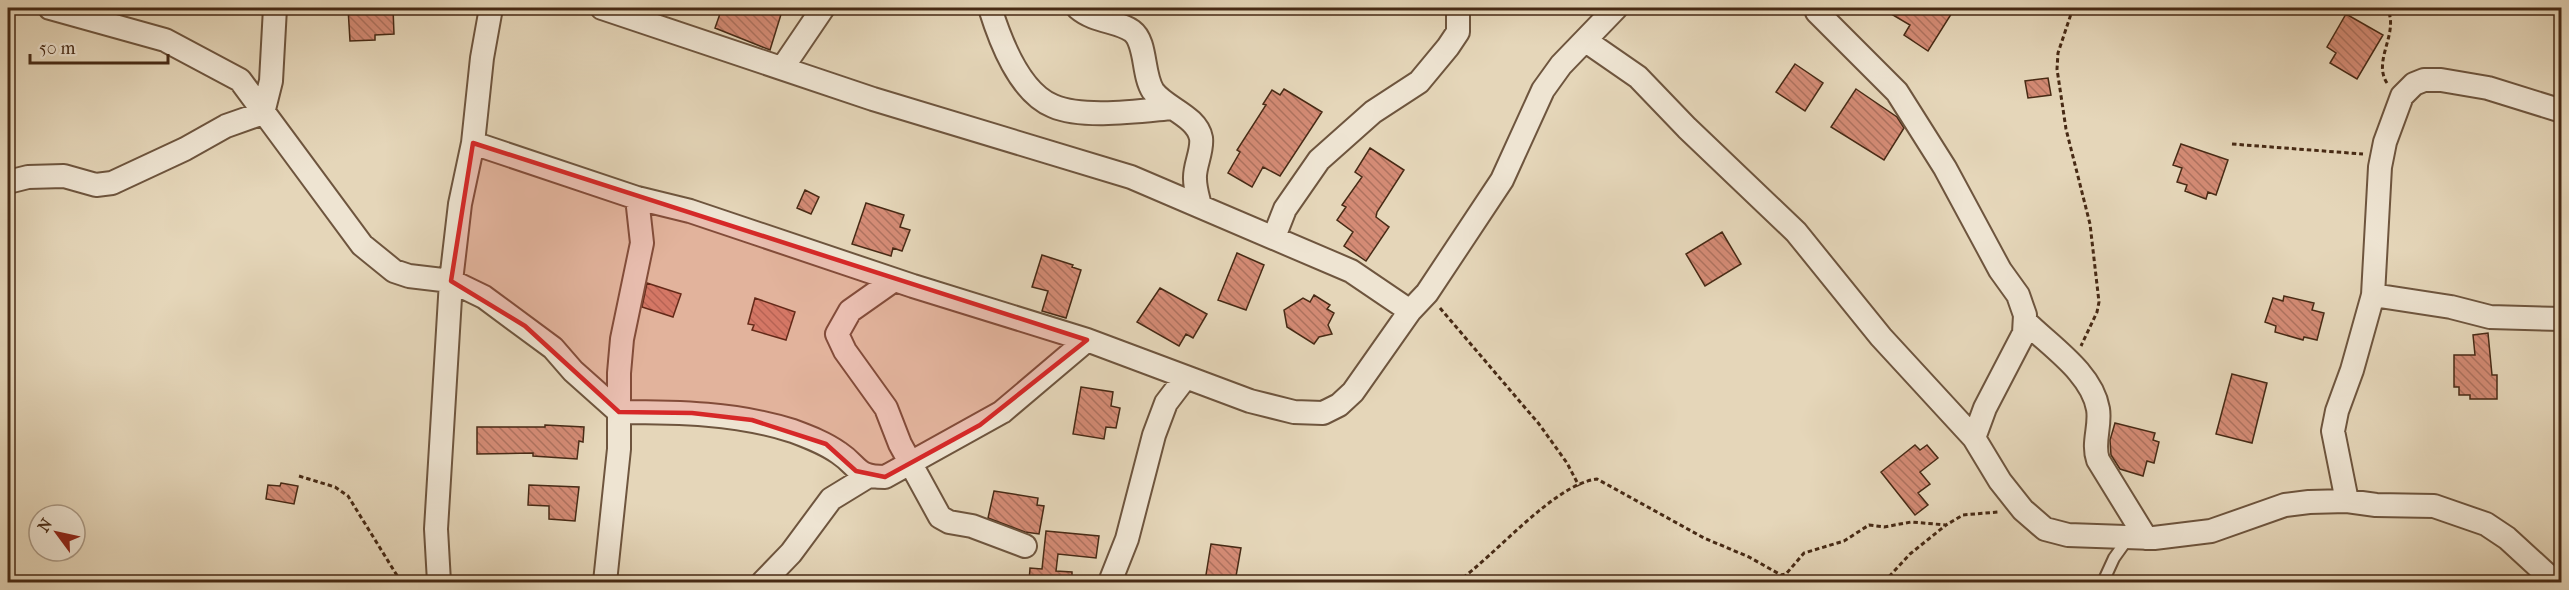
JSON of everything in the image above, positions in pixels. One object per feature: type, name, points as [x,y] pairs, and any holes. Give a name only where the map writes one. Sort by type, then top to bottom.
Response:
[{"type":"street","points":[[50,8],[128,28],[174,44],[240,80],[300,158],[362,245],[382,264],[409,276],[451,281],[484,297],[553,348],[573,371],[620,412],[692,413],[752,420],[826,444],[842,454],[856,471],[867,477],[885,477],[1002,412],[1087,340]]},
{"type":"street","points":[[263,112],[271,81],[275,8]]},
{"type":"street","points":[[438,582],[436,529],[451,281],[460,204],[474,143],[482,58],[491,8]]},
{"type":"street","points":[[602,8],[873,99],[1131,177],[1351,271],[1410,311]]},
{"type":"street","points":[[783,67],[823,8]]},
{"type":"street","points":[[990,8],[1000,41],[1017,71],[1035,94],[1053,106],[1104,113],[1172,108]]},
{"type":"street","points":[[1078,8],[1085,14],[1132,31],[1141,45],[1148,84],[1159,99],[1198,129],[1202,140],[1195,178],[1200,206]]},
{"type":"street","points":[[1274,237],[1285,209],[1318,160],[1373,111],[1419,82],[1448,47],[1458,32],[1458,8]]},
{"type":"street","points":[[474,143],[637,198],[690,211],[894,280],[1087,340],[1185,378],[1261,404],[1294,412],[1323,413],[1339,405],[1353,392],[1410,311],[1428,293],[1502,180],[1543,90],[1561,65],[1616,8]]},
{"type":"street","points":[[1817,8],[1817,12],[1897,92],[1916,118],[2000,270],[2018,295],[2026,322],[2024,333],[1986,408],[1974,438]]},
{"type":"street","points":[[1586,41],[1638,76],[1687,128],[1796,232],[1881,338],[1974,438],[2000,481],[2023,510],[2045,529],[2068,536],[2188,536],[2211,531],[2285,506],[2347,501],[2376,505],[2434,506],[2466,515],[2486,524],[2507,538],[2555,582]]},
{"type":"street","points":[[2347,501],[2333,431],[2337,411],[2352,370],[2373,295],[2382,156],[2402,96],[2414,84],[2424,80],[2441,80],[2488,88],[2562,111]]},
{"type":"street","points":[[8,182],[28,177],[64,176],[96,185],[112,183],[185,149],[226,126],[263,112]]},
{"type":"street","points":[[605,582],[619,449],[622,339],[642,243],[637,198]]},
{"type":"street","points":[[894,280],[850,311],[837,334],[845,351],[886,408],[910,464],[940,517],[1025,546]]},
{"type":"street","points":[[2373,295],[2451,307],[2490,316],[2562,319]]},
{"type":"street","points":[[2026,322],[2090,389],[2098,410],[2095,451],[2138,537]]},
{"type":"street","points":[[1110,582],[1127,539],[1154,435],[1166,402],[1185,378]]},
{"type":"street","points":[[763,582],[791,553],[831,499],[867,477]]},
{"type":"lane","points":[[2103,582],[2114,558],[2138,537]]},
{"type":"path","points":[[2073,8],[2058,53],[2057,69],[2066,129],[2090,224],[2098,302],[2094,319],[2077,353],[2080,376]]},
{"type":"path","points":[[2387,8],[2391,19],[2390,35],[2382,73],[2387,84],[2402,96]]},
{"type":"path","points":[[2232,144],[2382,156]]},
{"type":"path","points":[[1428,293],[1539,424],[1567,463],[1579,486]]},
{"type":"path","points":[[299,476],[335,486],[348,496],[401,582]]},
{"type":"path","points":[[1457,582],[1479,568],[1551,500],[1587,480],[1597,479],[1704,538],[1749,557],[1781,575],[1786,574],[1804,553],[1844,541],[1869,525],[1884,527],[1911,522],[1946,525]]},
{"type":"path","points":[[1884,582],[1910,554],[1946,525],[1963,515],[1976,512],[2023,510]]},
{"type":"highlighted area","points":[[473,143],[1087,340],[980,425],[885,477],[856,471],[826,444],[752,420],[692,413],[619,412],[525,326],[451,281]]},
{"type":"building","points":[[348,8],[393,8],[394,34],[375,35],[375,40],[350,41]]},
{"type":"building","points":[[722,8],[783,8],[770,50],[715,28]]},
{"type":"building","points":[[1881,8],[1955,8],[1928,51],[1904,35],[1910,25]]},
{"type":"building","points":[[2346,14],[2383,35],[2357,79],[2330,63],[2336,53],[2327,47]]},
{"type":"building","points":[[1795,64],[1823,83],[1805,111],[1776,92]]},
{"type":"building","points":[[2048,78],[2051,95],[2028,98],[2025,81]]},
{"type":"building","points":[[1284,89],[1322,112],[1280,176],[1263,167],[1252,187],[1228,173],[1240,152],[1237,150],[1266,105],[1263,104],[1272,90],[1280,95]]},
{"type":"building","points":[[1856,89],[1897,117],[1904,128],[1884,160],[1831,127]]},
{"type":"building","points":[[2181,144],[2228,160],[2216,195],[2208,192],[2206,199],[2185,191],[2187,185],[2177,182],[2182,168],[2173,165]]},
{"type":"building","points":[[1370,148],[1404,170],[1377,212],[1376,217],[1389,227],[1366,261],[1344,246],[1353,232],[1337,220],[1346,207],[1342,205],[1362,177],[1355,172]]},
{"type":"building","points":[[805,190],[819,197],[811,214],[797,208]]},
{"type":"building","points":[[866,203],[904,215],[900,227],[910,230],[902,251],[893,248],[891,256],[852,244]]},
{"type":"building","points":[[1722,232],[1741,264],[1705,286],[1686,254]]},
{"type":"building","points":[[1237,253],[1264,265],[1246,310],[1218,300]]},
{"type":"building","points":[[1042,255],[1081,270],[1066,318],[1042,311],[1048,291],[1032,287]]},
{"type":"building","points":[[647,283],[681,294],[673,317],[642,307]]},
{"type":"building","points":[[1160,288],[1207,314],[1193,338],[1186,334],[1179,346],[1137,322]]},
{"type":"building","points":[[1314,295],[1330,305],[1327,309],[1334,313],[1328,325],[1332,334],[1319,337],[1314,344],[1287,327],[1284,310],[1303,298],[1310,302]]},
{"type":"building","points":[[2284,296],[2314,303],[2312,310],[2324,313],[2317,340],[2304,337],[2303,340],[2275,332],[2276,326],[2265,322],[2273,298],[2283,301]]},
{"type":"building","points":[[755,298],[795,312],[786,340],[752,330],[754,325],[748,324]]},
{"type":"building","points":[[2488,333],[2492,375],[2497,375],[2497,399],[2470,399],[2470,395],[2459,395],[2459,387],[2454,387],[2454,355],[2475,355],[2473,335]]},
{"type":"building","points":[[2232,374],[2267,383],[2252,443],[2216,434]]},
{"type":"building","points":[[1081,387],[1113,392],[1111,406],[1120,408],[1116,428],[1106,427],[1104,439],[1073,434]]},
{"type":"building","points":[[2115,423],[2155,433],[2153,440],[2159,442],[2154,463],[2147,461],[2143,476],[2120,469],[2111,455],[2110,440]]},
{"type":"building","points":[[545,425],[584,427],[583,442],[579,441],[577,459],[533,456],[533,453],[477,454],[477,427],[545,427]]},
{"type":"building","points":[[1915,445],[1920,450],[1927,445],[1938,458],[1920,472],[1930,484],[1918,493],[1928,505],[1915,515],[1881,472]]},
{"type":"building","points":[[281,483],[298,486],[294,504],[266,499],[268,485],[280,486]]},
{"type":"building","points":[[529,485],[579,487],[575,521],[549,519],[549,506],[528,505]]},
{"type":"building","points":[[994,491],[1038,498],[1037,505],[1044,506],[1039,534],[1025,532],[988,518]]},
{"type":"building","points":[[1046,531],[1099,536],[1096,558],[1058,554],[1056,571],[1072,572],[1072,582],[1029,582],[1030,568],[1042,569]]},
{"type":"building","points":[[1211,544],[1241,548],[1235,582],[1205,581]]}]
